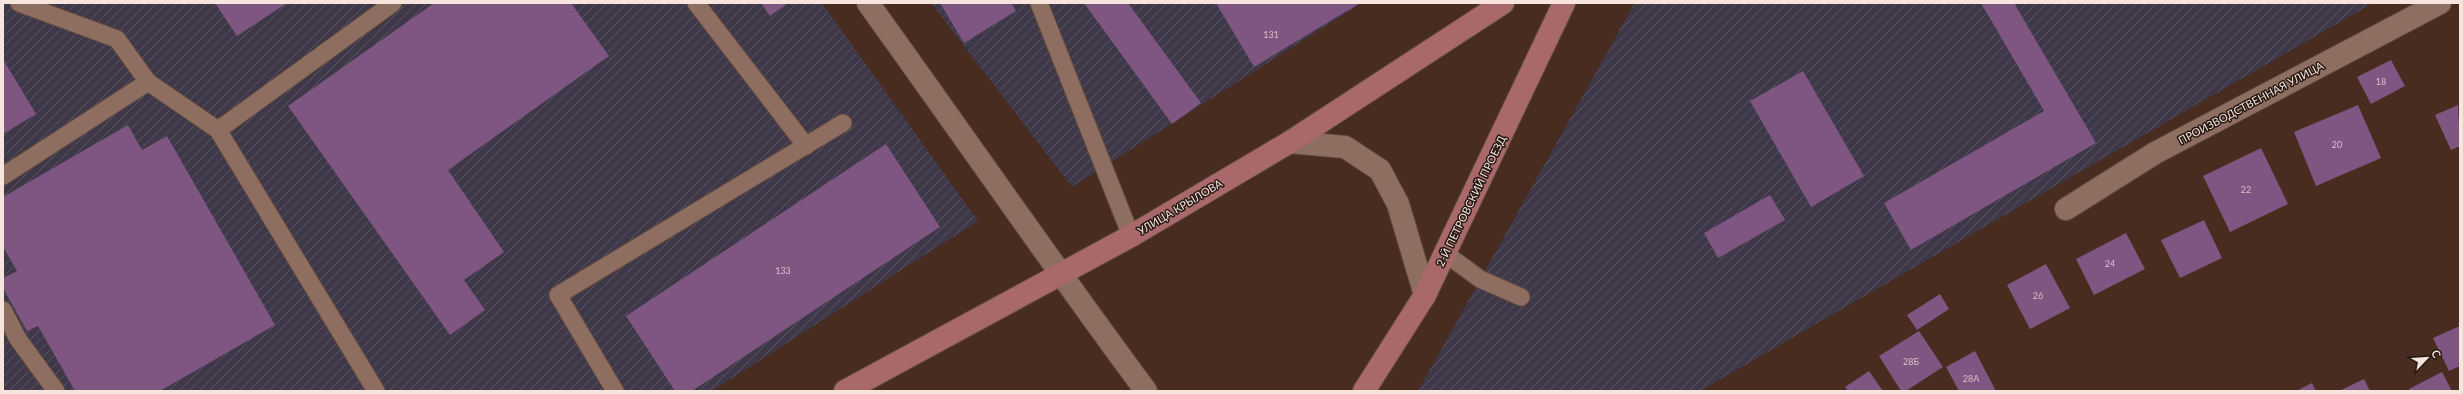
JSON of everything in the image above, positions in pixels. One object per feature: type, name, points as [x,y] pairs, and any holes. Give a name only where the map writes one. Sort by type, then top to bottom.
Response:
[{"type":"street","points":[[868,3],[995,180],[1059,274],[1146,391]]},
{"type":"street","name":"УЛИЦА КРЫЛОВА","points":[[845,391],[1131,236],[1290,142],[1503,3]]},
{"type":"street","name":"2-Й ПЕТРОВСКИЙ ПРОЕЗД","points":[[1364,391],[1425,295],[1446,254],[1564,3]]},
{"type":"street","name":"ПРОИЗВОДСТВЕННАЯ УЛИЦА","points":[[2066,209],[2155,153],[2440,3]]},
{"type":"street","points":[[1290,142],[1345,147],[1380,170],[1398,204],[1425,295]]},
{"type":"lane","points":[[19,3],[117,39],[148,82],[218,130],[376,391]]},
{"type":"lane","points":[[218,130],[393,3]]},
{"type":"lane","points":[[696,3],[806,146]]},
{"type":"lane","points":[[1039,3],[1131,236]]},
{"type":"lane","points":[[3,176],[148,82]]},
{"type":"lane","points":[[615,391],[558,295],[843,123]]},
{"type":"lane","points":[[1446,254],[1480,279],[1521,297]]},
{"type":"lane","points":[[3,310],[18,339],[56,391]]},
{"type":"shaded area","points":[[3,3],[822,3],[978,221],[712,391],[3,391]]},
{"type":"shaded area","points":[[931,3],[1362,3],[1072,187]]},
{"type":"shaded area","points":[[1637,3],[2373,3],[1700,391],[1418,391],[1633,6]]},
{"type":"building","points":[[215,3],[287,3],[237,36]]},
{"type":"building","points":[[434,3],[571,3],[609,56],[448,170],[504,252],[464,280],[485,310],[450,335],[288,106]]},
{"type":"building","points":[[761,3],[788,3],[770,16]]},
{"type":"building","points":[[940,3],[1011,3],[1016,11],[964,43]]},
{"type":"building","points":[[1084,3],[1128,3],[1201,103],[1172,124]]},
{"type":"building","points":[[1216,3],[1360,3],[1254,67]]},
{"type":"building","points":[[1981,3],[2014,3],[2096,143],[1911,250],[1884,203],[2044,111]]},
{"type":"building","points":[[3,59],[36,114],[3,134]]},
{"type":"building","points":[[2391,60],[2405,86],[2371,104],[2357,77]]},
{"type":"building","points":[[1803,71],[1864,176],[1811,207],[1750,101]]},
{"type":"building","points":[[2358,105],[2381,158],[2316,186],[2294,132]]},
{"type":"building","points":[[2458,105],[2460,146],[2451,150],[2435,115]]},
{"type":"building","points":[[128,125],[142,150],[167,136],[275,325],[160,391],[75,391],[38,326],[27,331],[3,288],[3,278],[17,271],[3,247],[3,197]]},
{"type":"building","points":[[886,144],[940,227],[692,391],[675,391],[626,316]]},
{"type":"building","points":[[2261,148],[2288,204],[2230,232],[2203,176]]},
{"type":"building","points":[[1770,195],[1785,220],[1718,258],[1704,233]]},
{"type":"building","points":[[2204,220],[2222,258],[2180,278],[2161,240]]},
{"type":"building","points":[[2126,233],[2145,269],[2094,295],[2076,259]]},
{"type":"building","points":[[2046,264],[2070,308],[2030,329],[2007,285]]},
{"type":"building","points":[[1940,294],[1949,309],[1917,330],[1907,315]]},
{"type":"building","points":[[2460,326],[2460,366],[2449,371],[2433,338]]},
{"type":"building","points":[[1919,331],[1943,367],[1906,391],[1901,391],[1879,356]]},
{"type":"building","points":[[1975,351],[1996,391],[1959,391],[1946,367]]},
{"type":"building","points":[[1869,371],[1883,391],[1848,391],[1845,387]]},
{"type":"building","points":[[2442,372],[2452,391],[2410,391],[2409,389]]},
{"type":"building","points":[[2364,379],[2370,391],[2339,391]]},
{"type":"building","points":[[2312,383],[2316,391],[2296,391]]}]
